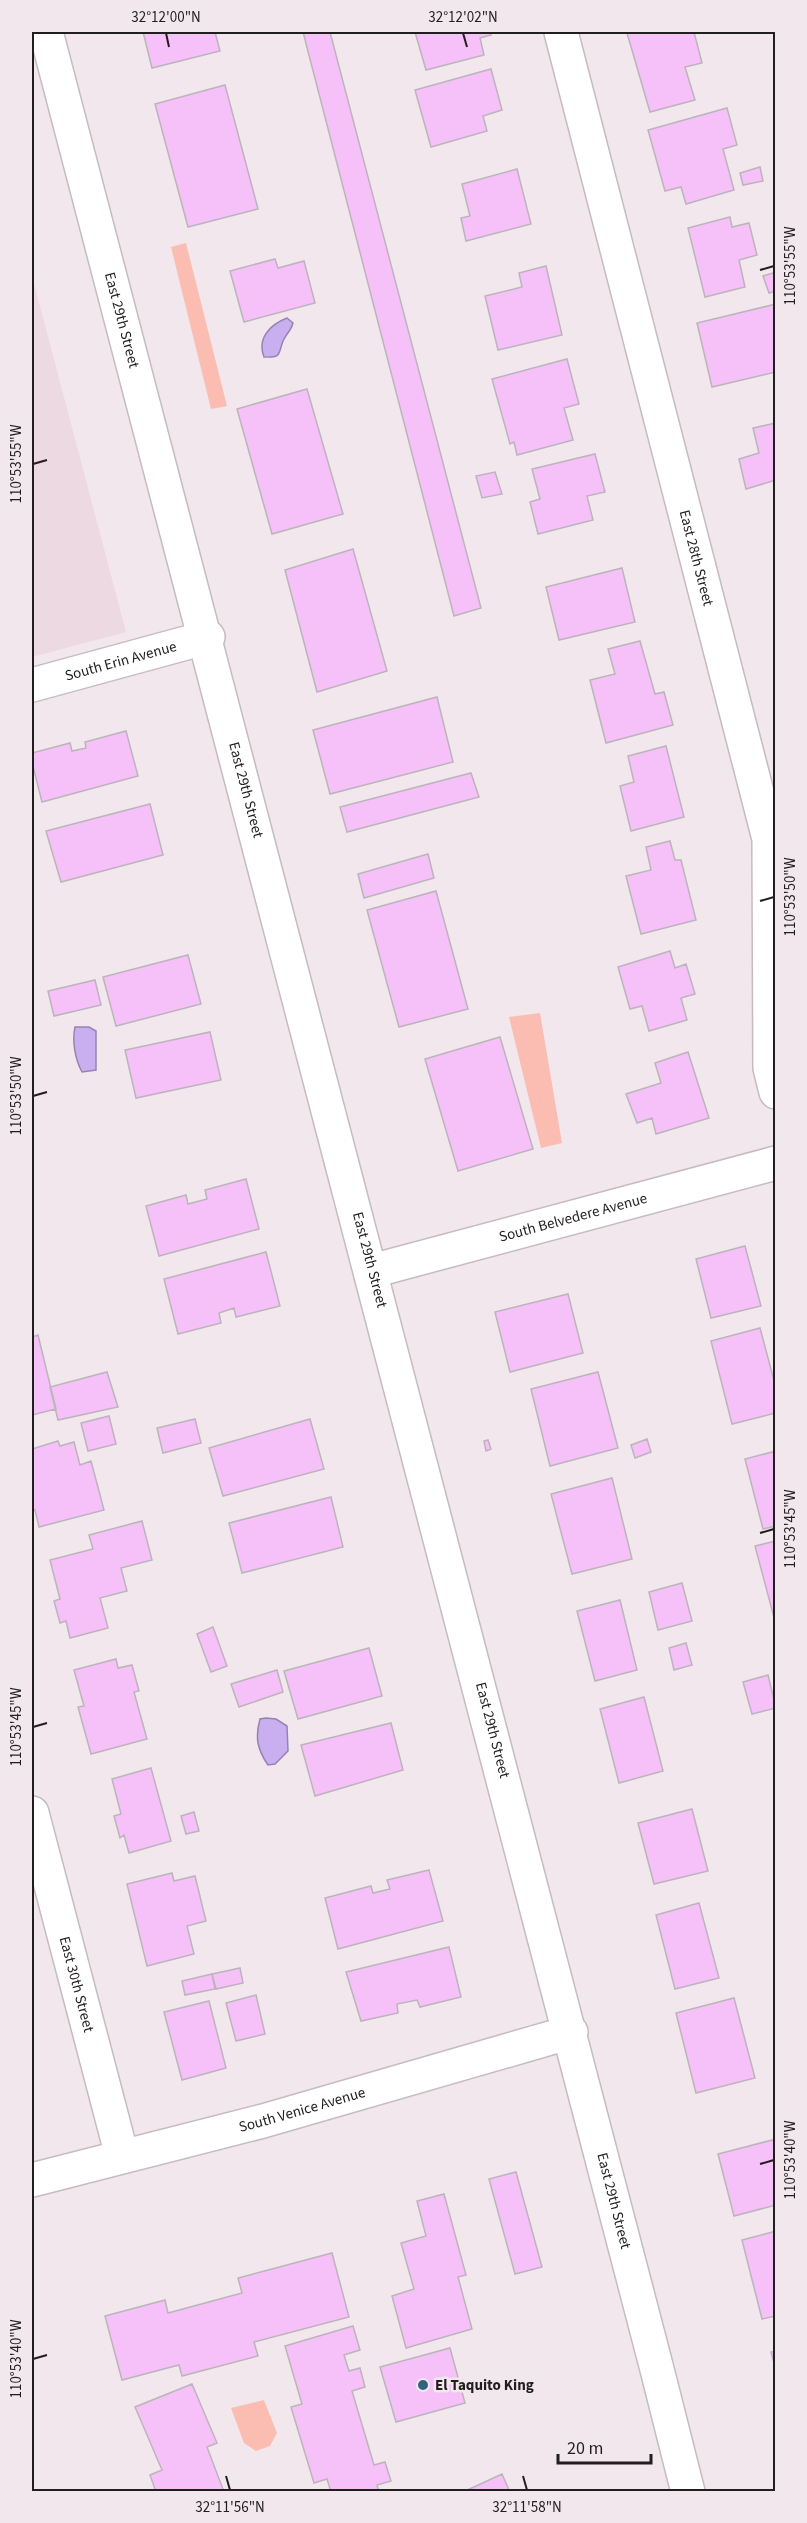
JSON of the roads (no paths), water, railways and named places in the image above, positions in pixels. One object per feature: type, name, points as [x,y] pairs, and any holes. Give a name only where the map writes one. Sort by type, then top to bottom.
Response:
[{"type":"street","name":"East 29th Street","points":[[46,32],[208,637],[571,2032],[688,2492]]},
{"type":"street","name":"East 28th Street","points":[[561,32],[769,839],[770,1068],[776,1092]]},
{"type":"street","name":"South Erin Avenue","points":[[32,685],[208,637]]},
{"type":"street","name":"South Belvedere Avenue","points":[[372,1271],[776,1163]]},
{"type":"street","name":"East 30th Street","points":[[32,1812],[122,2156]]},
{"type":"street","name":"South Venice Avenue","points":[[32,2180],[263,2121],[571,2032]]},
{"type":"place","name":"El Taquito King","points":[[423,2385]]}]
